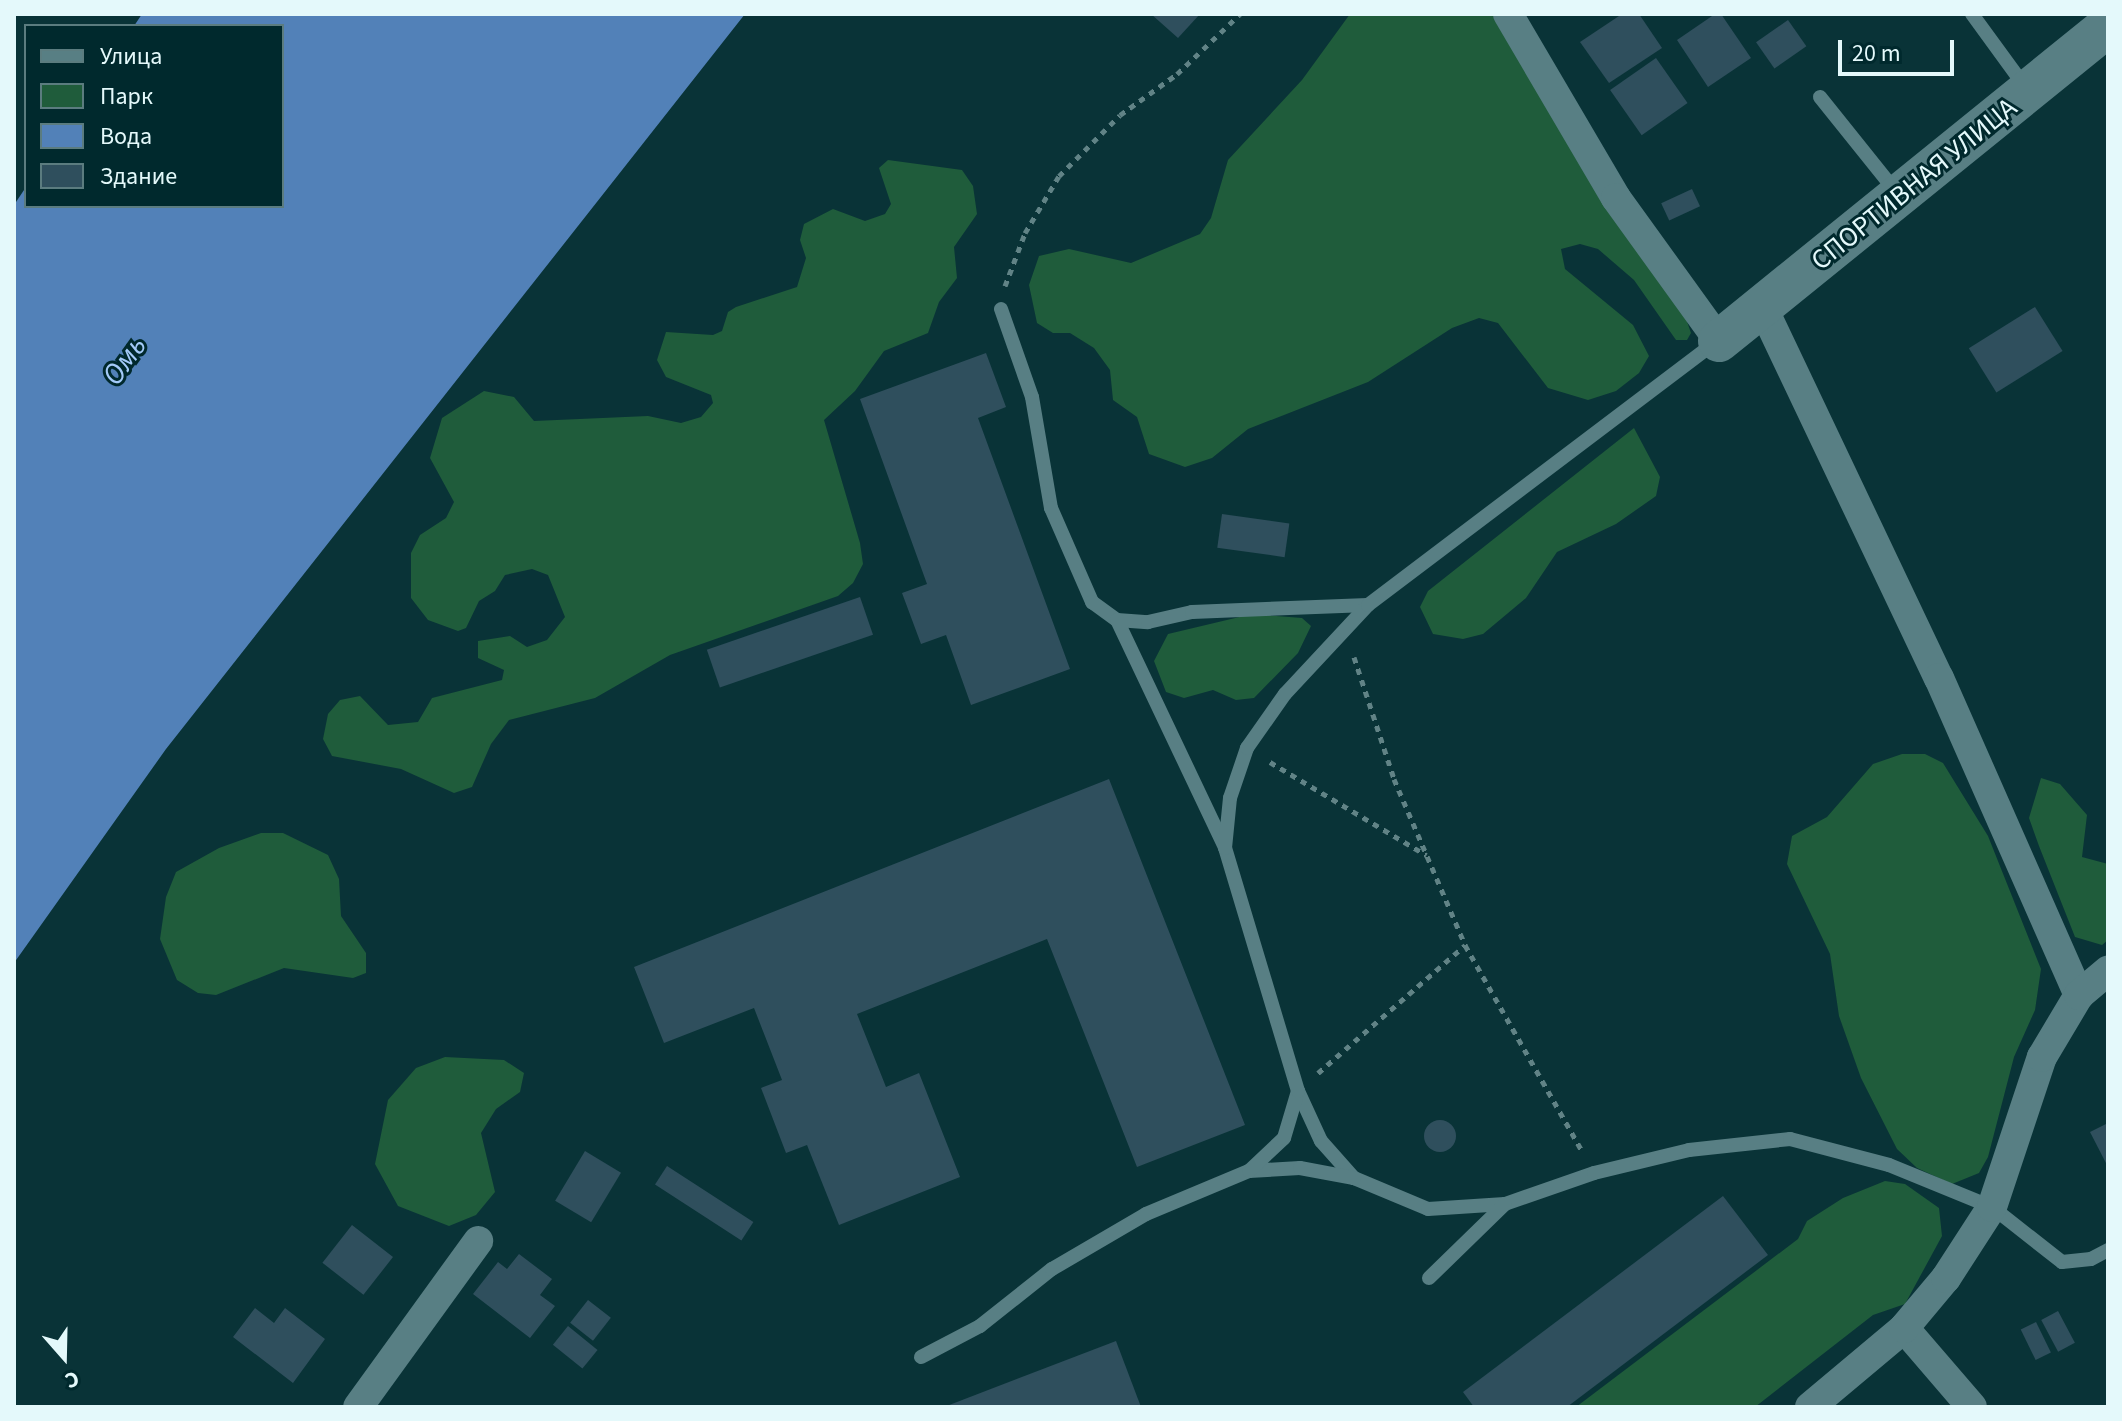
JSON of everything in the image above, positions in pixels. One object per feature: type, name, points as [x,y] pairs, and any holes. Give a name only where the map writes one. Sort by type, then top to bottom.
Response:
[{"type":"street","points":[[1508,14],[1616,198],[1719,341]]},
{"type":"street","name":"СПОРТИВНАЯ УЛИЦА","points":[[1719,341],[2108,26]]},
{"type":"street","points":[[1762,306],[1939,678],[2079,995]]},
{"type":"street","points":[[1810,1407],[1904,1328],[1946,1278],[1992,1207],[2042,1057],[2079,995],[2108,971]]},
{"type":"street","points":[[358,1407],[478,1241]]},
{"type":"street","points":[[1904,1328],[1972,1407]]},
{"type":"lane","points":[[1972,14],[2028,91]]},
{"type":"lane","points":[[1820,97],[1899,195]]},
{"type":"lane","points":[[1001,309],[1032,397],[1051,508],[1092,602],[1117,620],[1225,848],[1298,1091],[1321,1141],[1354,1178]]},
{"type":"lane","points":[[1225,848],[1230,798],[1247,748],[1285,694],[1368,605],[1719,341]]},
{"type":"lane","points":[[1117,620],[1368,605]]},
{"type":"lane","points":[[1249,1171],[1284,1138],[1298,1091]]},
{"type":"lane","points":[[921,1357],[980,1326],[1052,1269],[1146,1214],[1249,1171],[1300,1168],[1354,1178],[1428,1209],[1505,1204],[1594,1173],[1689,1150],[1790,1139],[1889,1165],[1992,1207],[2062,1262],[2091,1259],[2108,1250]]},
{"type":"lane","points":[[1429,1278],[1505,1204]]},
{"type":"path","points":[[1001,309],[1007,269],[1059,176],[1120,115],[1177,74],[1240,14]]},
{"type":"path","points":[[1345,629],[1394,779],[1465,945],[1594,1173]]},
{"type":"path","points":[[1247,748],[1427,856]]},
{"type":"path","points":[[1298,1091],[1465,945]]},
{"type":"green space","points":[[1350,14],[1494,14],[1683,310],[1691,333],[1687,340],[1676,340],[1634,280],[1598,249],[1580,244],[1561,249],[1565,269],[1633,325],[1649,356],[1639,373],[1616,391],[1588,400],[1548,388],[1498,323],[1479,318],[1452,328],[1368,382],[1248,429],[1212,458],[1185,467],[1149,454],[1137,417],[1113,400],[1110,370],[1094,348],[1070,333],[1053,333],[1037,323],[1029,285],[1039,256],[1069,249],[1131,263],[1200,234],[1211,218],[1228,160],[1302,80]]},
{"type":"green space","points":[[888,160],[962,170],[973,186],[977,214],[954,247],[957,278],[939,302],[928,333],[884,351],[855,391],[824,420],[860,543],[863,564],[853,583],[838,596],[670,655],[595,698],[509,720],[491,744],[472,787],[454,793],[401,769],[332,756],[323,739],[328,714],[340,700],[360,696],[388,725],[418,722],[432,698],[502,680],[504,670],[478,658],[478,641],[510,636],[527,647],[547,640],[565,617],[548,575],[532,569],[505,575],[495,591],[479,601],[466,628],[458,631],[428,620],[411,598],[411,553],[420,535],[446,518],[454,502],[430,458],[442,418],[484,391],[514,397],[534,421],[648,416],[681,423],[701,417],[713,403],[711,395],[666,377],[657,360],[666,332],[713,335],[722,331],[728,312],[736,307],[797,287],[806,258],[800,240],[804,224],[833,209],[865,221],[885,214],[891,204],[879,168]]},
{"type":"green space","points":[[1634,428],[1660,477],[1656,496],[1616,524],[1557,552],[1526,598],[1483,634],[1463,639],[1433,634],[1420,607],[1428,591]]},
{"type":"green space","points":[[1252,614],[1302,618],[1311,626],[1298,653],[1254,698],[1236,700],[1213,690],[1184,698],[1166,692],[1154,661],[1168,634]]},
{"type":"green space","points":[[1902,754],[1925,754],[1943,763],[1988,836],[2041,969],[2035,1010],[2014,1057],[1988,1157],[1979,1173],[1952,1184],[1917,1168],[1897,1149],[1861,1078],[1839,1016],[1830,954],[1787,864],[1792,836],[1827,817],[1873,764]]},
{"type":"green space","points":[[2041,778],[2060,784],[2087,815],[2082,857],[2108,864],[2108,940],[2102,945],[2075,937],[2039,846],[2029,818]]},
{"type":"green space","points":[[261,833],[283,833],[328,855],[339,879],[341,916],[366,953],[366,973],[353,978],[284,968],[216,995],[198,993],[177,980],[160,939],[166,897],[176,872],[219,848]]},
{"type":"green space","points":[[445,1057],[504,1060],[524,1073],[520,1092],[496,1109],[481,1133],[495,1192],[476,1215],[449,1226],[398,1206],[375,1164],[388,1100],[416,1068]]},
{"type":"green space","points":[[1885,1181],[1905,1184],[1939,1208],[1942,1236],[1905,1304],[1873,1315],[1755,1407],[1576,1407],[1798,1239],[1807,1221],[1843,1198]]},
{"type":"water","name":"Омь","points":[[142,14],[745,14],[166,749],[14,963],[14,205],[24,190],[24,208],[284,208],[284,24],[135,24]]},
{"type":"building","points":[[1151,14],[1200,14],[1178,38]]},
{"type":"building","points":[[1622,14],[1639,14],[1662,48],[1609,83],[1580,42]]},
{"type":"building","points":[[1715,14],[1721,14],[1751,58],[1708,87],[1677,40]]},
{"type":"building","points":[[1788,20],[1806,46],[1774,69],[1756,42]]},
{"type":"building","points":[[1656,58],[1688,103],[1642,135],[1610,90]]},
{"type":"building","points":[[1692,189],[1700,206],[1669,221],[1661,203]]},
{"type":"building","points":[[2035,307],[2063,351],[1996,392],[1969,348]]},
{"type":"building","points":[[986,353],[1006,407],[978,418],[1070,669],[971,705],[946,635],[921,644],[902,593],[927,584],[860,399]]},
{"type":"building","points":[[1222,514],[1289,523],[1285,557],[1217,548]]},
{"type":"building","points":[[860,597],[873,635],[720,688],[707,650]]},
{"type":"building","points":[[1109,779],[1245,1125],[1137,1167],[1047,939],[857,1014],[886,1087],[919,1073],[960,1177],[839,1225],[807,1145],[786,1153],[761,1088],[782,1080],[754,1008],[664,1043],[634,967]]},
{"type":"building","points":[[1440,1120],[1451,1125],[1456,1136],[1451,1147],[1440,1152],[1429,1147],[1424,1136],[1429,1125]]},
{"type":"building","points":[[2108,1123],[2108,1167],[2090,1132]]},
{"type":"building","points":[[585,1151],[621,1173],[591,1222],[555,1201]]},
{"type":"building","points":[[667,1166],[753,1222],[741,1241],[655,1184]]},
{"type":"building","points":[[1723,1196],[1768,1255],[1567,1407],[1474,1407],[1463,1392]]},
{"type":"building","points":[[352,1225],[393,1257],[363,1295],[322,1263]]},
{"type":"building","points":[[519,1254],[552,1279],[540,1295],[555,1306],[530,1338],[473,1294],[498,1262],[507,1269]]},
{"type":"building","points":[[588,1300],[611,1318],[593,1341],[570,1323]]},
{"type":"building","points":[[255,1308],[274,1323],[285,1308],[325,1339],[293,1383],[233,1337]]},
{"type":"building","points":[[2058,1311],[2075,1343],[2058,1352],[2041,1320]]},
{"type":"building","points":[[2036,1322],[2051,1353],[2036,1360],[2021,1329]]},
{"type":"building","points":[[568,1326],[598,1350],[582,1369],[553,1345]]},
{"type":"building","points":[[1116,1341],[1141,1407],[944,1407]]}]
